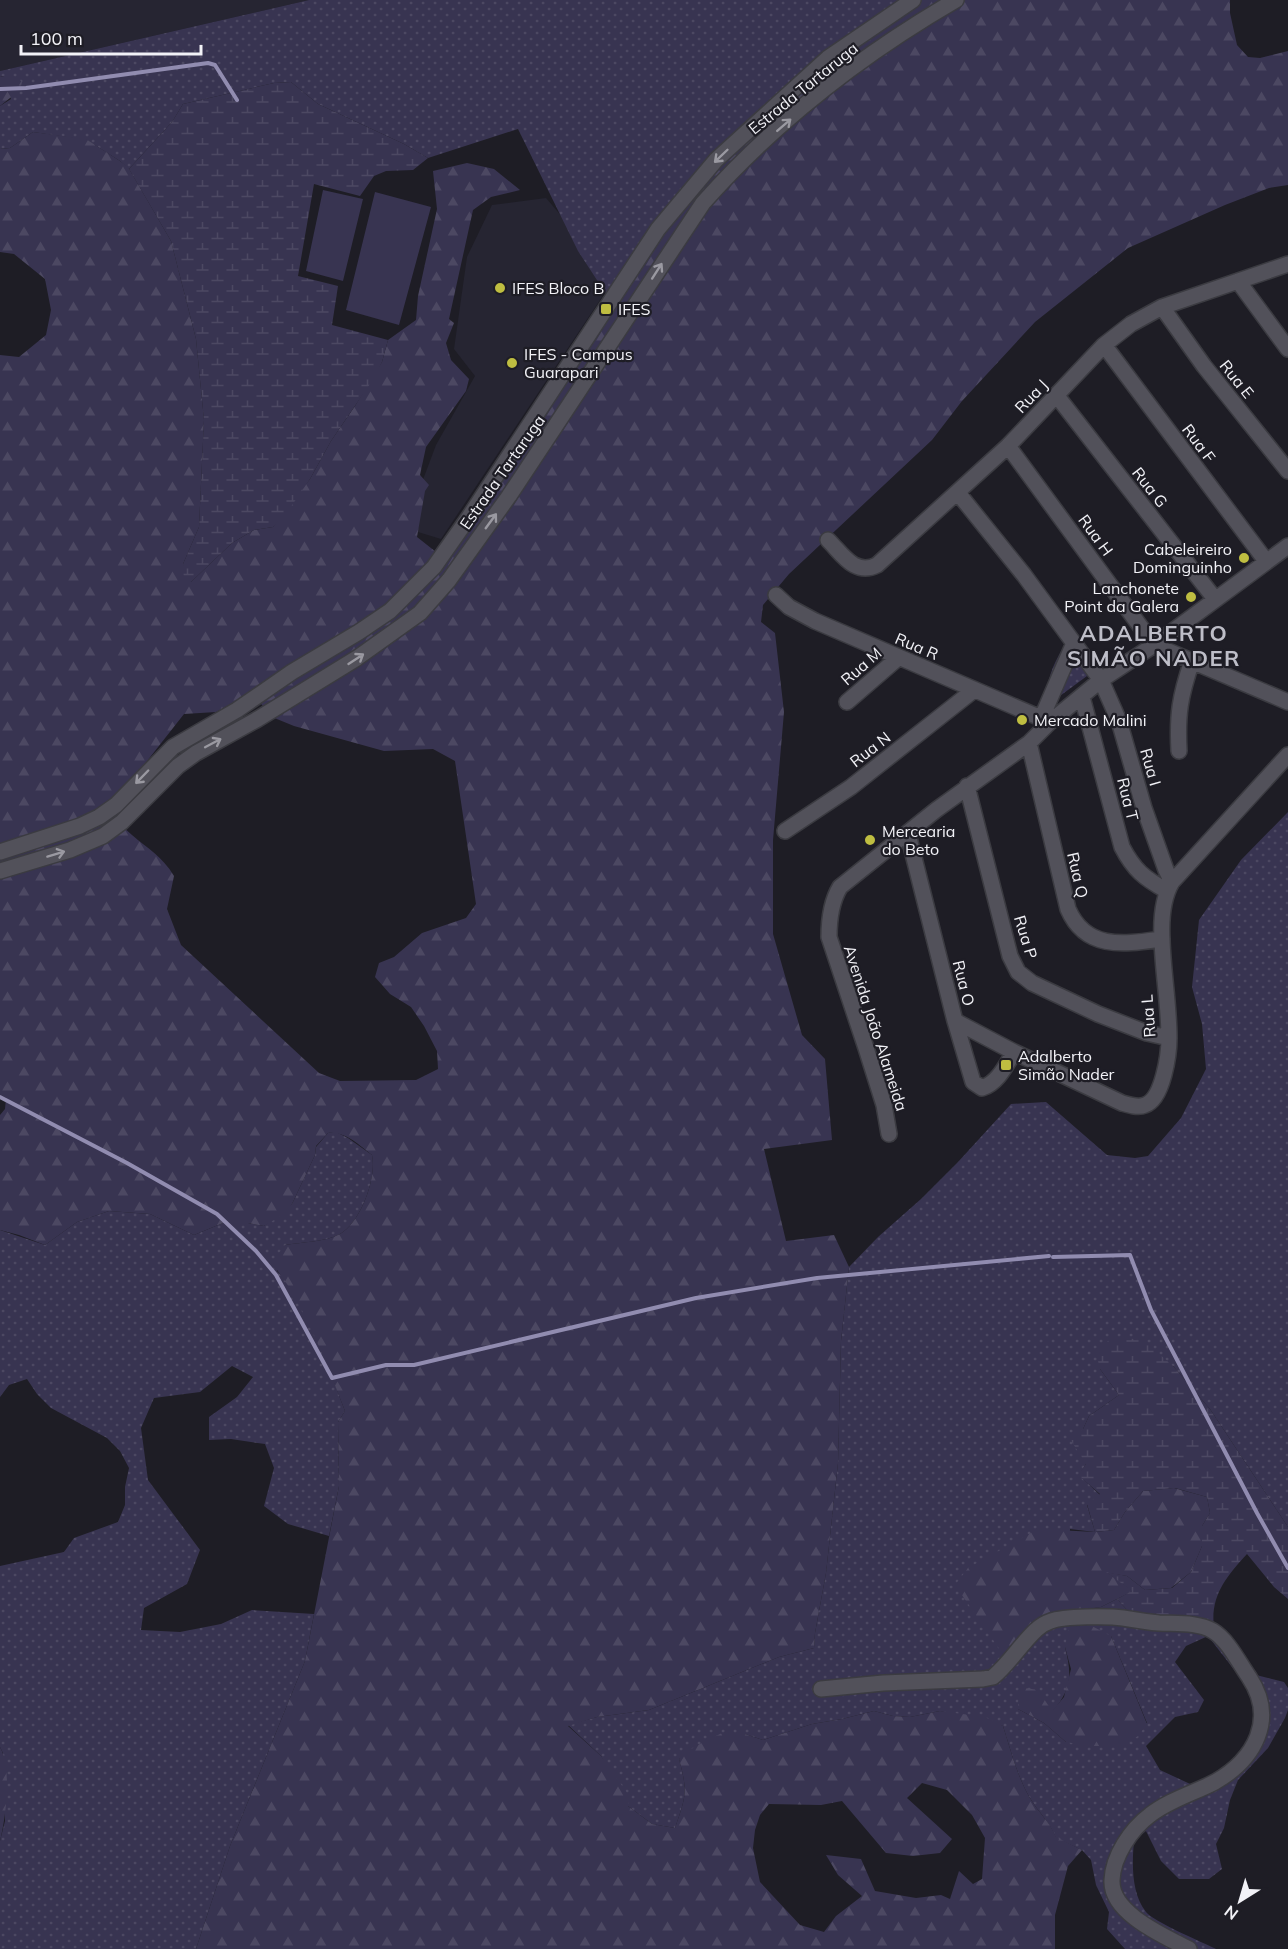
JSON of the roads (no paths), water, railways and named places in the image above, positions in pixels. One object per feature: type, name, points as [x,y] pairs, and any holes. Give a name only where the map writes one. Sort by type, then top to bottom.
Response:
[{"type":"street","name":"Estrada Tartaruga","points":[[0,852],[51,836],[99,817],[116,805],[172,747],[237,710],[292,672],[390,611],[434,567],[468,520],[658,229],[716,160],[828,58],[913,0]]},
{"type":"street","name":"Estrada Tartaruga","points":[[0,871],[70,850],[103,836],[122,822],[178,766],[196,753],[357,658],[420,613],[449,580],[509,496],[703,203],[736,167],[816,97],[864,61],[956,0]]},
{"type":"street","name":"Rua J","points":[[828,540],[856,567],[871,568],[877,565],[1008,446],[1104,345],[1131,324],[1161,307],[1288,264]]},
{"type":"street","points":[[1238,281],[1288,349]]},
{"type":"street","name":"Rua E","points":[[1161,307],[1204,366],[1288,471]]},
{"type":"street","name":"Rua F","points":[[1104,345],[1266,561]]},
{"type":"street","name":"Rua G","points":[[1057,396],[1215,599]]},
{"type":"street","name":"Rua H","points":[[1008,446],[1154,645]]},
{"type":"street","name":"Rua I","points":[[958,493],[1024,575],[1101,680],[1119,721],[1169,886]]},
{"type":"street","name":"Avenida João Alameida","points":[[889,1134],[884,1105],[831,947],[829,921],[835,895],[840,888],[967,786],[1029,743],[1046,719],[1082,697],[1101,680],[1154,645],[1288,546]]},
{"type":"street","name":"Rua R","points":[[776,595],[803,615],[898,658],[1046,719]]},
{"type":"street","points":[[1046,719],[1074,644]]},
{"type":"street","points":[[1154,645],[1288,702]]},
{"type":"street","name":"Rua M","points":[[847,702],[898,658]]},
{"type":"street","points":[[1179,752],[1177,722],[1182,689],[1192,661]]},
{"type":"street","name":"Rua N","points":[[785,831],[850,787],[974,690]]},
{"type":"street","name":"Rua T","points":[[1082,697],[1122,848],[1131,865],[1140,874],[1169,886]]},
{"type":"street","name":"Rua Q","points":[[1029,743],[1072,920],[1086,933],[1104,941],[1122,944],[1162,939]]},
{"type":"street","points":[[1169,886],[1288,755]]},
{"type":"street","name":"Rua P","points":[[967,786],[1010,956],[1018,972],[1032,983],[1053,994],[1137,1029],[1169,1038]]},
{"type":"street","name":"Rua O","points":[[908,834],[973,1082],[978,1086],[986,1087],[996,1079],[1014,1052]]},
{"type":"street","name":"Rua L","points":[[955,1020],[1014,1052],[1122,1103],[1144,1106],[1152,1100],[1164,1075],[1169,1038],[1162,939],[1169,886]]},
{"type":"street","points":[[821,1689],[993,1677],[1035,1631],[1055,1620],[1115,1617],[1187,1625],[1214,1632],[1221,1638],[1251,1680],[1260,1698],[1263,1712],[1258,1736],[1250,1752],[1233,1770],[1215,1782],[1149,1815],[1118,1854],[1112,1880],[1113,1891],[1119,1902],[1137,1919],[1189,1949]]},
{"type":"waterway","points":[[0,89],[26,88],[208,63],[215,65],[237,100]]},
{"type":"waterway","points":[[0,1097],[127,1163],[217,1214],[256,1251],[276,1275],[332,1378],[386,1365],[414,1365],[696,1298],[817,1278],[1049,1256]]},
{"type":"waterway","points":[[1053,1257],[1130,1255],[1151,1310],[1288,1568]]},
{"type":"place","name":"IFES Bloco B","points":[[500,288]]},
{"type":"place","name":"IFES","points":[[606,309]]},
{"type":"place","name":"IFES - Campus Guarapari","points":[[512,363]]},
{"type":"place","name":"Cabeleireiro Dominguinho","points":[[1244,558]]},
{"type":"place","name":"Lanchonete Point da Galera","points":[[1191,597]]},
{"type":"place","name":"Mercado Malini","points":[[1022,720]]},
{"type":"place","name":"Mercearia do Beto","points":[[870,840]]},
{"type":"place","name":"Adalberto Simão Nader","points":[[1006,1065]]},
{"type":"district","name":"ADALBERTO SIMÃO NADER","points":[[1154,646]]}]
